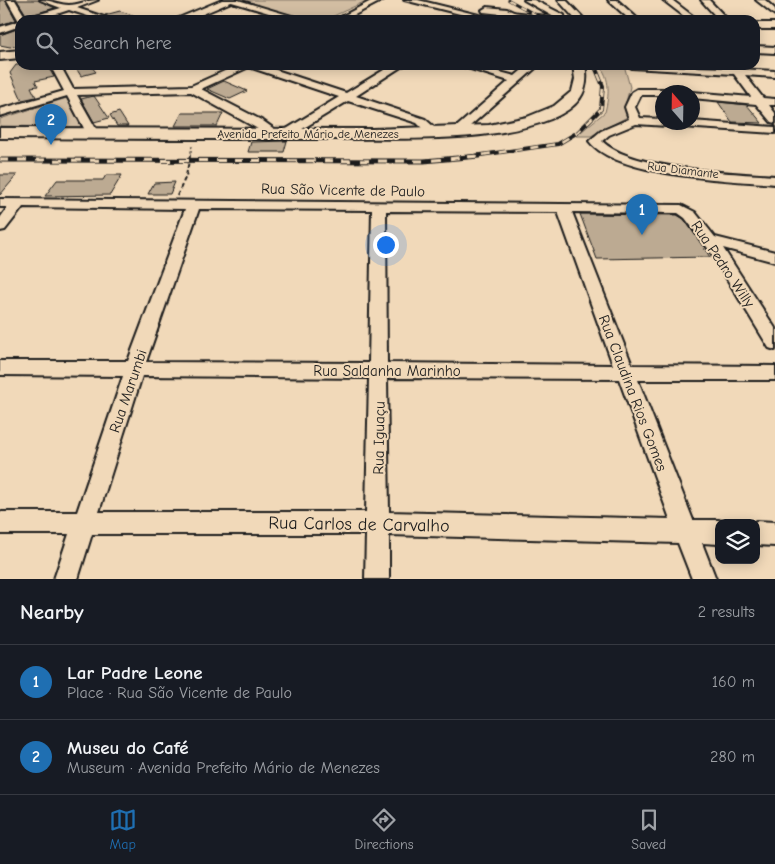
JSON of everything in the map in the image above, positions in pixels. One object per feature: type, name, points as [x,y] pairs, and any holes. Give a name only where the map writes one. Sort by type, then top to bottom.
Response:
[{"type":"main road","points":[[192,15],[233,0]]},
{"type":"main road","points":[[198,15],[233,0]]},
{"type":"main road","points":[[480,10],[506,15]]},
{"type":"main road","points":[[0,58],[15,56]]},
{"type":"main road","name":"Avenida Prefeito Mário de Menezes","points":[[0,133],[281,135],[428,133],[505,128],[549,115],[575,96],[582,80],[580,70]]},
{"type":"street","points":[[11,0],[21,15]]},
{"type":"street","points":[[44,0],[92,15]]},
{"type":"street","points":[[46,15],[94,0]]},
{"type":"street","points":[[233,0],[284,15]]},
{"type":"street","points":[[350,15],[379,0]]},
{"type":"street","points":[[408,0],[480,10]]},
{"type":"street","points":[[528,0],[557,15]]},
{"type":"street","points":[[562,0],[576,15]]},
{"type":"street","points":[[612,0],[629,15]]},
{"type":"street","points":[[667,0],[687,15]]},
{"type":"street","points":[[705,0],[719,15]]},
{"type":"street","points":[[760,0],[775,13]]},
{"type":"street","points":[[0,30],[15,25]]},
{"type":"street","points":[[760,26],[775,26]]},
{"type":"street","points":[[760,49],[775,50]]},
{"type":"street","points":[[58,70],[93,134]]},
{"type":"street","points":[[0,113],[70,92],[193,89],[235,70]]},
{"type":"street","points":[[265,70],[421,121],[428,127],[428,133]]},
{"type":"street","points":[[193,89],[281,135],[392,70]]},
{"type":"street","points":[[481,70],[516,80]]},
{"type":"street","points":[[457,132],[528,70]]},
{"type":"street","points":[[736,70],[775,120]]},
{"type":"street","points":[[743,70],[775,74]]},
{"type":"street","points":[[655,92],[637,92],[630,107],[634,121],[775,130]]},
{"type":"street","points":[[700,96],[775,102]]},
{"type":"street","name":"Rua Diamante","points":[[634,121],[604,133],[595,141],[596,144],[613,154],[650,167],[775,180]]},
{"type":"street","name":"Rua São Vicente de Paulo","points":[[0,203],[686,210]]},
{"type":"street","points":[[0,226],[19,203]]},
{"type":"street","name":"Rua Marumbi","points":[[66,579],[135,368],[194,204]]},
{"type":"street","name":"Rua Iguaçu","points":[[376,579],[380,370],[379,207]]},
{"type":"street","name":"Rua Claudina Rios Gomes","points":[[563,208],[704,579]]},
{"type":"street","name":"Rua Pedro Willy","points":[[686,210],[709,240],[775,343]]},
{"type":"street","points":[[709,240],[775,257]]},
{"type":"street","name":"Rua Saldanha Marinho","points":[[0,368],[775,372]]},
{"type":"street","name":"Rua Carlos de Carvalho","points":[[0,523],[378,523],[715,532]]},
{"type":"street","points":[[760,533],[775,534]]},
{"type":"path","points":[[174,204],[186,176],[188,161],[196,134]]},
{"type":"shaded area","points":[[243,0],[368,0],[336,15],[293,15],[242,2]]},
{"type":"shaded area","points":[[603,70],[625,70],[630,87],[626,102],[629,116],[591,136],[576,136],[605,112],[608,87]]},
{"type":"shaded area","points":[[70,97],[82,127],[0,126],[0,119]]},
{"type":"building","points":[[0,0],[5,0],[15,20],[0,25]]},
{"type":"building","points":[[17,0],[38,0],[55,8],[30,15],[26,15]]},
{"type":"building","points":[[120,11],[133,15],[105,15]]},
{"type":"building","points":[[15,30],[15,46],[0,45],[0,35]]},
{"type":"building","points":[[15,66],[15,70],[50,70],[54,77],[35,81],[38,86],[31,87],[36,97],[22,100],[10,73]]},
{"type":"building","points":[[77,70],[94,70],[96,72],[81,76]]},
{"type":"building","points":[[224,81],[247,91],[230,99],[207,89]]},
{"type":"building","points":[[94,96],[109,118],[94,122],[81,99]]},
{"type":"building","points":[[718,102],[747,105],[762,123],[732,122]]},
{"type":"building","points":[[119,112],[128,126],[117,126],[110,115]]},
{"type":"building","points":[[182,113],[223,113],[217,126],[175,126]]},
{"type":"building","points":[[287,141],[284,152],[248,152],[251,142]]},
{"type":"building","points":[[0,175],[17,175],[0,195]]},
{"type":"building","points":[[106,175],[122,175],[110,195],[45,196],[57,180],[103,180]]},
{"type":"building","points":[[175,182],[170,194],[148,194],[154,183]]},
{"type":"building","points":[[580,214],[677,215],[684,219],[710,257],[597,259]]},
{"type":"railway","points":[[509,0],[536,15]]},
{"type":"railway","points":[[467,157],[558,144],[578,132],[601,109],[603,86],[596,70]]},
{"type":"railway","points":[[0,160],[424,161],[479,156]]},
{"type":"place","name":"Museu do Café","points":[[51,145]]},
{"type":"place","name":"Lar Padre Leone","points":[[642,235]]}]
